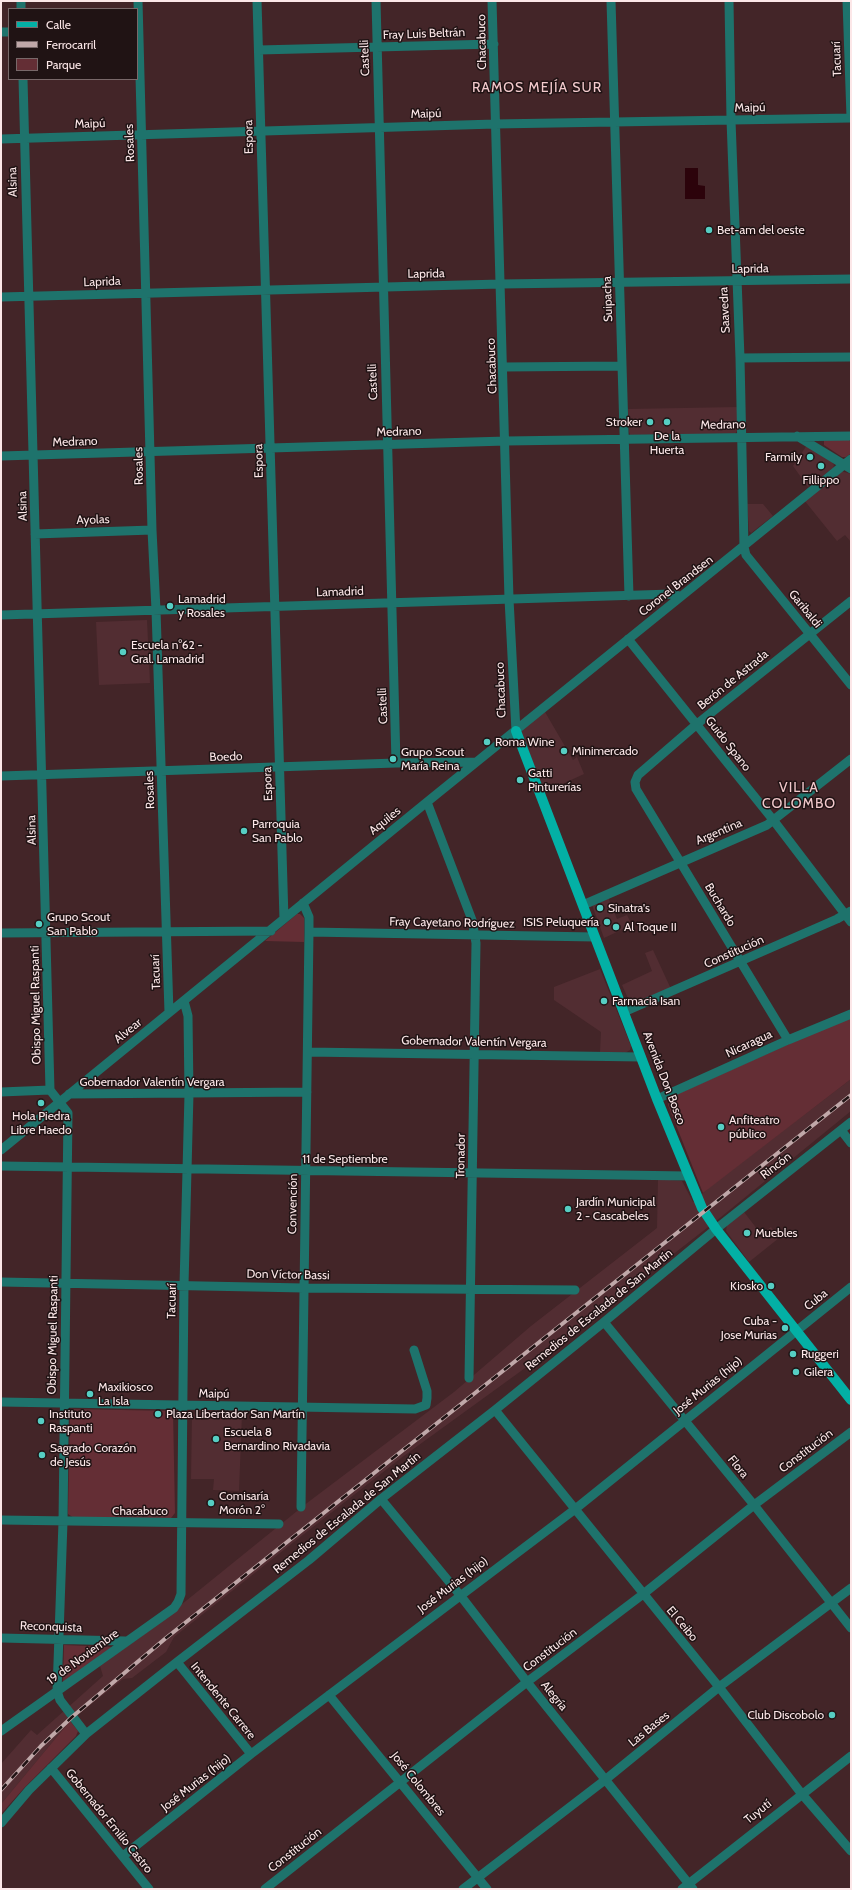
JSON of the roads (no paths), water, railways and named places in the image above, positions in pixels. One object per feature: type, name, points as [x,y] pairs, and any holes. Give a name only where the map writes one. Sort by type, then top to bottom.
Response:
[{"type":"main road","name":"Avenida Don Bosco","points":[[516,731],[657,1099],[702,1208],[716,1229],[851,1400]]},
{"type":"street","name":"Rosales","points":[[138,1],[147,293],[152,530],[162,771],[166,931]]},
{"type":"street","name":"Espora","points":[[257,1],[284,919]]},
{"type":"street","name":"Castelli","points":[[376,1],[382,287],[396,763]]},
{"type":"street","name":"Chacabuco","points":[[492,1],[510,599],[516,731]]},
{"type":"street","name":"Suipacha","points":[[611,1],[628,596]]},
{"type":"street","name":"Saavedra","points":[[729,1],[731,120],[740,358],[744,547]]},
{"type":"street","name":"Tacuarí","points":[[847,1],[851,118]]},
{"type":"street","name":"Fray Luis Beltrán","points":[[259,50],[494,44]]},
{"type":"street","name":"Alsina","points":[[23,80],[47,932]]},
{"type":"street","name":"Maipú","points":[[1,139],[495,124],[851,118]]},
{"type":"street","name":"Laprida","points":[[1,297],[501,284],[736,282],[851,279]]},
{"type":"street","points":[[740,358],[851,357]]},
{"type":"street","points":[[504,367],[622,366]]},
{"type":"street","name":"Medrano","points":[[1,456],[506,441],[741,436],[851,436]]},
{"type":"street","points":[[797,436],[849,465]]},
{"type":"street","name":"Coronel Brandsen","points":[[516,731],[680,596],[849,465]]},
{"type":"street","name":"Ayolas","points":[[35,534],[152,530]]},
{"type":"street","name":"Garibaldi","points":[[744,547],[746,555],[851,685]]},
{"type":"street","name":"Lamadrid","points":[[1,615],[672,594],[680,596]]},
{"type":"street","name":"Berón de Astrada","points":[[635,782],[638,774],[697,724],[851,601]]},
{"type":"street","name":"Guido Spano","points":[[628,639],[849,916]]},
{"type":"street","name":"Aquiles","points":[[271,931],[303,903],[516,731]]},
{"type":"street","name":"Argentina","points":[[583,905],[774,821],[851,759]]},
{"type":"street","name":"Boedo","points":[[1,776],[396,763],[476,762]]},
{"type":"street","name":"Buchardo","points":[[635,782],[636,789],[788,1040]]},
{"type":"street","points":[[427,802],[472,920],[475,935]]},
{"type":"street","name":"Convención","points":[[301,1507],[301,1406],[309,932],[309,917],[303,903]]},
{"type":"street","name":"Constitución","points":[[624,1012],[849,916]]},
{"type":"street","name":"Tacuarí","points":[[166,931],[169,1012]]},
{"type":"street","points":[[1,933],[271,931]]},
{"type":"street","name":"Alvear","points":[[1,1150],[169,1012],[271,931]]},
{"type":"street","name":"Obispo Miguel Raspanti","points":[[47,932],[50,1090],[68,1113],[63,1522],[57,1691]]},
{"type":"street","name":"Fray Cayetano Rodríguez","points":[[309,932],[595,937]]},
{"type":"street","name":"Tronador","points":[[469,1378],[473,1172],[475,935]]},
{"type":"street","name":"Tacuarí","points":[[178,1602],[180,1594],[182,1523],[182,1405],[186,1169],[189,1094],[188,1016],[184,1001]]},
{"type":"street","name":"Nicaragua","points":[[657,1099],[788,1040],[851,1014]]},
{"type":"street","name":"Gobernador Valentín Vergara","points":[[308,1052],[641,1057]]},
{"type":"street","points":[[1,1092],[50,1090]]},
{"type":"street","name":"Gobernador Valentín Vergara","points":[[69,1094],[307,1092]]},
{"type":"street","name":"Rincón","points":[[716,1229],[851,1122]]},
{"type":"street","points":[[841,1130],[851,1143]]},
{"type":"street","name":"11 de Septiembre","points":[[1,1166],[688,1176]]},
{"type":"street","name":"Remedios de Escalada de San Martín","points":[[1,1823],[29,1790],[86,1734],[176,1662],[309,1560],[381,1499],[495,1410],[716,1229]]},
{"type":"street","name":"Don Víctor Bassi","points":[[1,1282],[304,1288],[575,1290]]},
{"type":"street","name":"Cuba","points":[[796,1331],[851,1287]]},
{"type":"street","name":"Flora","points":[[604,1322],[754,1505],[851,1628]]},
{"type":"street","name":"José Murias (hijo)","points":[[123,1856],[251,1754],[574,1510],[796,1331]]},
{"type":"street","name":"Maipú","points":[[1,1402],[415,1409],[426,1405],[427,1391],[414,1350]]},
{"type":"street","name":"El Ceibo","points":[[495,1410],[642,1595],[719,1687],[801,1793],[851,1852]]},
{"type":"street","name":"Constitución","points":[[264,1889],[527,1682],[642,1595],[754,1505],[851,1432]]},
{"type":"street","name":"Alegría","points":[[381,1499],[460,1595],[688,1887]]},
{"type":"street","name":"Chacabuco","points":[[1,1520],[279,1524]]},
{"type":"street","name":"Las Bases","points":[[463,1889],[605,1780],[719,1687],[851,1588]]},
{"type":"street","name":"19 de Noviembre","points":[[1,1731],[125,1641],[174,1608],[178,1602]]},
{"type":"street","name":"Reconquista","points":[[1,1638],[125,1641]]},
{"type":"street","name":"Intendente Carrere","points":[[176,1662],[251,1754]]},
{"type":"street","points":[[57,1691],[60,1700],[86,1734]]},
{"type":"street","name":"José Colombres","points":[[329,1695],[401,1781],[487,1889]]},
{"type":"street","name":"Tuyutí","points":[[688,1887],[801,1793],[851,1756]]},
{"type":"street","name":"Gobernador Emilio Castro","points":[[51,1768],[149,1889]]},
{"type":"railway","points":[[1,1790],[41,1746],[72,1717],[166,1638],[851,1095]]},
{"type":"place","name":"Bet-am del oeste","points":[[709,230]]},
{"type":"place","name":"Stroker","points":[[650,422]]},
{"type":"place","name":"De la Huerta","points":[[667,422]]},
{"type":"place","name":"Farmily","points":[[810,457]]},
{"type":"place","name":"Fillippo","points":[[821,466]]},
{"type":"place","name":"Lamadrid y Rosales","points":[[170,606]]},
{"type":"place","name":"Escuela n°62 - Gral. Lamadrid","points":[[123,652]]},
{"type":"place","name":"Roma Wine","points":[[487,742]]},
{"type":"place","name":"Minimercado","points":[[564,751]]},
{"type":"place","name":"Grupo Scout María Reina","points":[[393,759]]},
{"type":"place","name":"Gatti Pinturerías","points":[[520,780]]},
{"type":"place","name":"Parroquia San Pablo","points":[[244,831]]},
{"type":"place","name":"Sinatra's","points":[[600,908]]},
{"type":"place","name":"ISIS Peluquería","points":[[607,922]]},
{"type":"place","name":"Grupo Scout San Pablo","points":[[39,924]]},
{"type":"place","name":"Al Toque II","points":[[616,927]]},
{"type":"place","name":"Farmacia Isan","points":[[604,1001]]},
{"type":"place","name":"Hola Piedra Libre Haedo","points":[[41,1103]]},
{"type":"place","name":"Anfiteatro público","points":[[721,1127]]},
{"type":"place","name":"Jardín Municipal 2 - Cascabeles","points":[[568,1209]]},
{"type":"place","name":"Muebles","points":[[747,1233]]},
{"type":"place","name":"Kiosko","points":[[771,1286]]},
{"type":"place","name":"Cuba - Jose Murias","points":[[785,1328]]},
{"type":"place","name":"Ruggeri","points":[[793,1354]]},
{"type":"place","name":"Gilera","points":[[796,1372]]},
{"type":"place","name":"Maxikiosco La Isla","points":[[90,1394]]},
{"type":"place","name":"Plaza Libertador San Martín","points":[[158,1414]]},
{"type":"place","name":"Instituto Raspanti","points":[[41,1421]]},
{"type":"place","name":"Escuela 8 Bernardino Rivadavia","points":[[216,1439]]},
{"type":"place","name":"Sagrado Corazón de Jesús","points":[[42,1455]]},
{"type":"place","name":"Comisaría Morón 2°","points":[[211,1503]]},
{"type":"place","name":"Club Discobolo","points":[[832,1715]]},
{"type":"district","name":"RAMOS MEJÍA SUR","points":[[537,88]]},
{"type":"district","name":"VILLA COLOMBO","points":[[799,796]]}]
